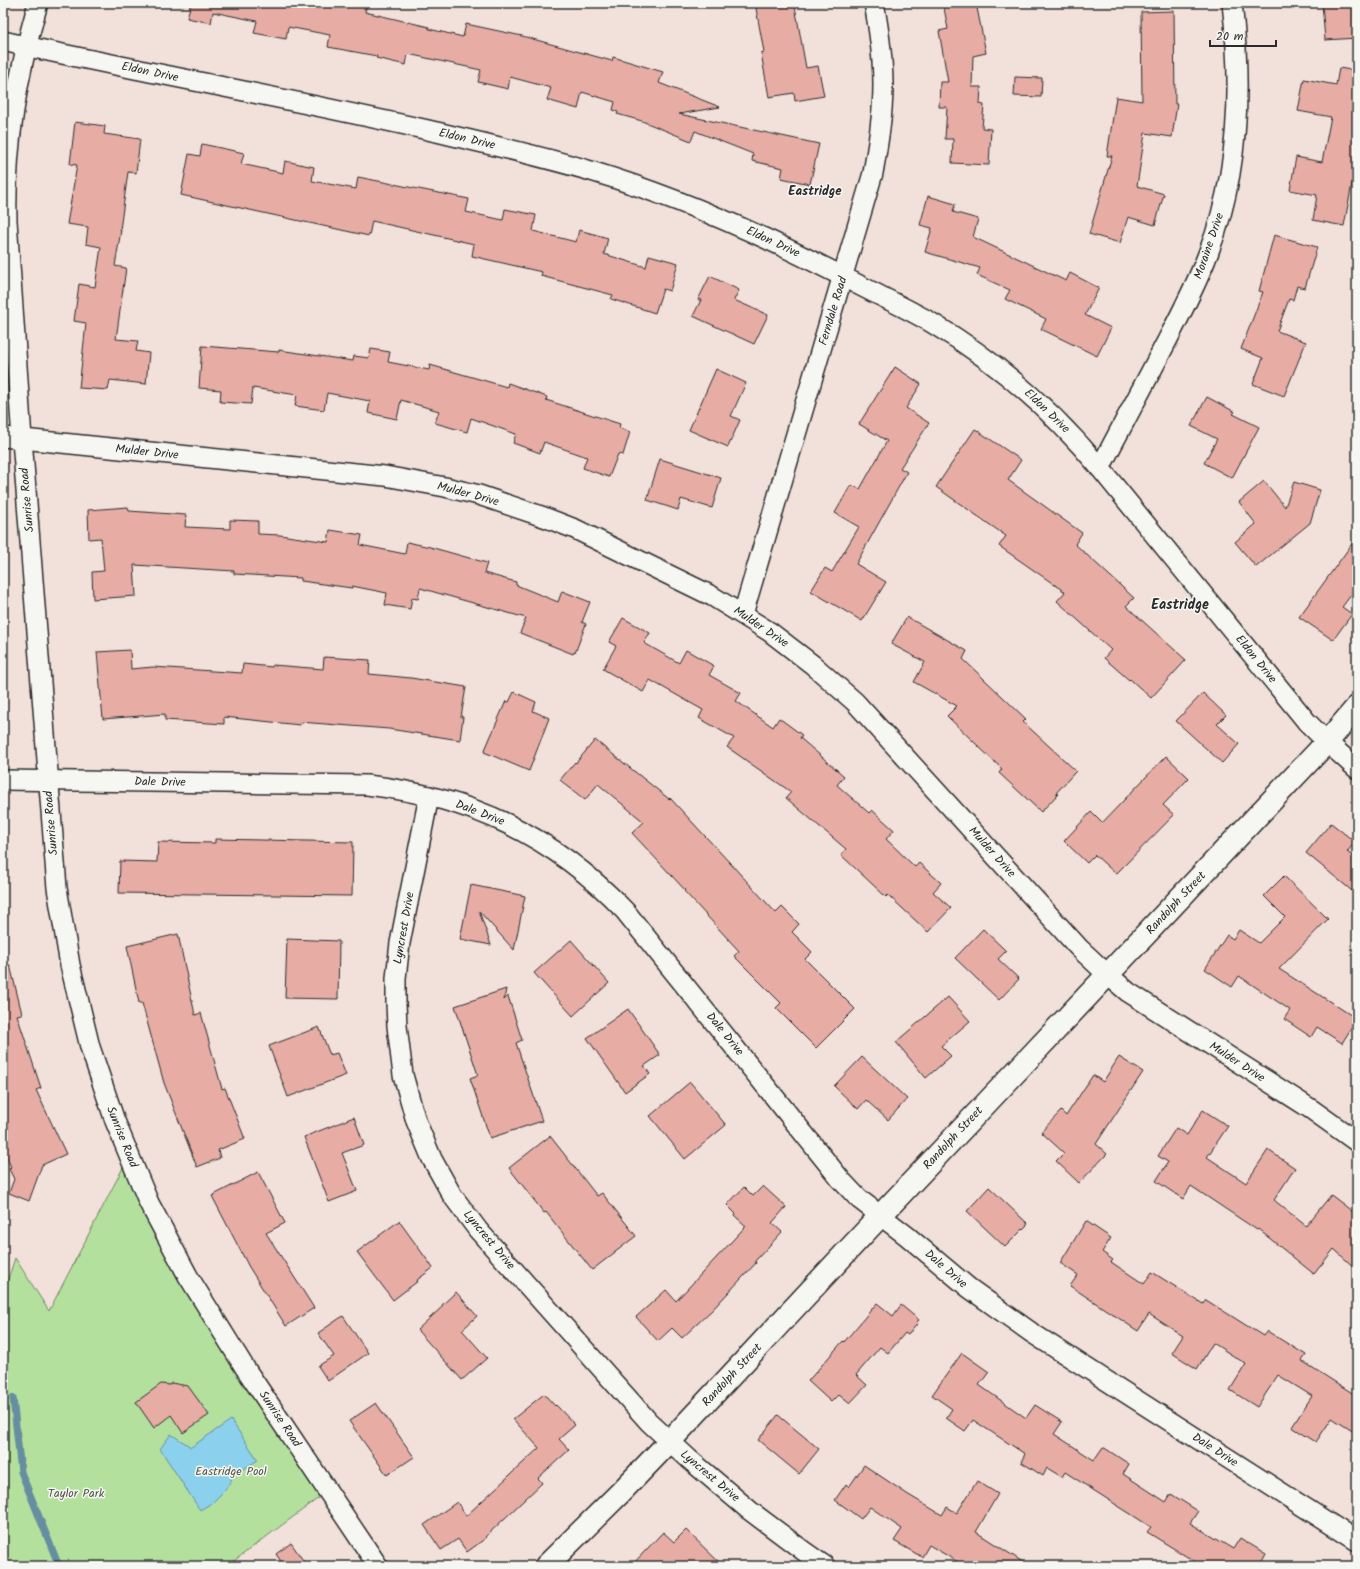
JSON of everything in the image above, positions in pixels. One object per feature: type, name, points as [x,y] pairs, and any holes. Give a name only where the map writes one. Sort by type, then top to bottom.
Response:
[{"type":"street","name":"Sunrise Road","points":[[38,3],[26,47],[10,134],[6,191],[22,439],[48,781],[57,888],[70,965],[90,1047],[112,1114],[129,1156],[164,1230],[211,1314],[378,1566]]},
{"type":"street","name":"Ferndale Road","points":[[743,614],[873,173],[880,132],[883,84],[880,37],[874,3]]},
{"type":"street","name":"Moraine Drive","points":[[1100,468],[1188,301],[1208,253],[1218,222],[1229,175],[1236,120],[1237,42],[1232,3]]},
{"type":"street","name":"Eldon Drive","points":[[3,41],[396,123],[507,148],[636,186],[678,201],[761,236],[843,276],[932,323],[983,357],[1034,397],[1077,440],[1298,711],[1327,742],[1357,769]]},
{"type":"street","name":"Mulder Drive","points":[[3,437],[386,476],[445,487],[511,506],[575,529],[702,590],[743,614],[792,648],[835,683],[1079,948],[1128,992],[1311,1109],[1357,1142]]},
{"type":"street","name":"Randolph Street","points":[[546,1566],[669,1442],[1327,742],[1357,707]]},
{"type":"street","name":"Dale Drive","points":[[3,780],[352,784],[390,788],[429,796],[478,810],[516,828],[557,851],[600,886],[625,911],[841,1180],[859,1199],[907,1236],[968,1288],[1000,1312],[1357,1541]]},
{"type":"street","name":"Lyncrest Drive","points":[[429,796],[400,943],[396,978],[397,1026],[404,1075],[416,1121],[439,1171],[452,1195],[469,1218],[644,1416],[669,1442],[749,1510],[825,1566]]},
{"type":"shaded area","points":[[563,1550],[581,1566],[546,1566]]},
{"type":"green space","points":[[129,1156],[149,1203],[328,1491],[227,1566],[3,1566],[3,1294],[15,1258],[49,1311]]},
{"type":"water","points":[[231,1420],[258,1460],[234,1475],[226,1489],[212,1503],[200,1510],[160,1449],[171,1434],[191,1447]]},
{"type":"building","points":[[191,3],[367,3],[365,12],[429,27],[429,29],[463,37],[466,24],[522,36],[612,61],[613,57],[663,72],[659,83],[720,107],[679,114],[819,144],[810,184],[781,178],[783,168],[752,161],[753,154],[695,131],[691,141],[642,121],[617,114],[618,112],[613,110],[615,102],[582,92],[578,109],[547,100],[551,88],[510,77],[508,89],[478,82],[481,70],[408,54],[406,65],[376,58],[377,56],[328,47],[330,35],[288,27],[286,39],[254,33],[257,21],[213,12],[211,23],[187,18]]},
{"type":"building","points":[[755,3],[790,3],[791,7],[795,6],[806,68],[818,66],[824,96],[795,101],[794,93],[769,97],[761,53],[764,52]]},
{"type":"building","points":[[943,3],[976,3],[986,53],[973,56],[972,87],[981,87],[980,104],[984,105],[982,128],[991,129],[989,165],[952,163],[953,139],[945,139],[947,107],[939,107],[940,82],[948,82],[939,31],[948,29]]},
{"type":"building","points":[[1322,3],[1355,3],[1357,38],[1325,40]]},
{"type":"building","points":[[1174,11],[1175,104],[1177,104],[1172,137],[1145,133],[1137,186],[1164,194],[1155,225],[1128,217],[1120,243],[1089,234],[1112,156],[1107,156],[1116,97],[1142,101],[1141,12]]},
{"type":"building","points":[[1339,68],[1357,71],[1357,157],[1344,226],[1313,220],[1317,195],[1290,190],[1296,157],[1322,162],[1331,117],[1298,111],[1304,79],[1336,85]]},
{"type":"building","points":[[1015,77],[1042,78],[1041,97],[1014,96]]},
{"type":"building","points":[[75,122],[105,126],[104,134],[140,139],[136,173],[128,172],[115,266],[126,268],[116,339],[138,341],[136,351],[149,353],[146,384],[110,380],[108,390],[79,388],[86,323],[74,321],[79,284],[95,287],[101,247],[86,244],[88,227],[67,224],[77,165],[70,164]]},
{"type":"building","points":[[202,144],[244,153],[241,164],[283,173],[285,161],[314,167],[312,181],[356,189],[358,177],[469,199],[466,212],[503,220],[505,209],[536,215],[533,231],[576,242],[579,230],[608,238],[604,254],[646,267],[649,255],[678,263],[670,291],[663,289],[655,313],[611,299],[613,295],[541,276],[542,272],[472,256],[474,244],[372,221],[369,236],[181,195],[189,154],[200,156]]},
{"type":"building","points":[[928,196],[955,204],[953,212],[978,219],[973,237],[1066,281],[1070,273],[1099,288],[1085,315],[1111,328],[1097,356],[1041,329],[1046,319],[1005,299],[1010,290],[977,275],[980,268],[925,252],[932,228],[920,225]]},
{"type":"building","points":[[1274,235],[1317,247],[1305,288],[1297,286],[1293,300],[1289,299],[1277,331],[1306,342],[1284,396],[1253,384],[1263,358],[1241,349],[1263,292],[1259,291]]},
{"type":"building","points":[[710,276],[739,290],[734,300],[768,315],[754,344],[693,316],[701,300],[698,300]]},
{"type":"building","points":[[202,346],[279,352],[279,350],[353,361],[354,356],[369,358],[371,349],[390,352],[388,362],[429,370],[430,365],[507,387],[508,383],[547,397],[546,400],[620,424],[619,428],[630,432],[623,455],[618,454],[609,477],[583,468],[587,457],[544,442],[540,453],[513,443],[516,434],[471,418],[467,432],[435,423],[439,411],[401,400],[397,419],[368,413],[370,401],[327,393],[324,410],[295,406],[297,395],[253,388],[251,404],[220,402],[221,390],[199,388]]},
{"type":"building","points":[[895,367],[921,384],[906,408],[929,423],[900,468],[907,472],[856,564],[886,582],[862,621],[811,591],[825,568],[832,572],[859,527],[835,513],[851,485],[860,489],[887,441],[859,424]]},
{"type":"building","points":[[716,369],[746,383],[731,416],[740,420],[728,447],[689,430]]},
{"type":"building","points":[[1207,397],[1235,412],[1233,414],[1259,427],[1232,478],[1204,463],[1217,439],[1191,426]]},
{"type":"building","points":[[975,429],[1021,460],[1008,480],[1082,533],[1075,544],[1134,598],[1126,606],[1186,660],[1151,698],[1104,658],[1111,650],[1057,601],[1065,592],[999,546],[1006,536],[936,487]]},
{"type":"building","points":[[660,459],[721,478],[712,508],[681,499],[678,510],[647,500]]},
{"type":"building","points":[[1264,481],[1285,507],[1294,482],[1320,490],[1310,523],[1256,567],[1235,542],[1256,524],[1239,502]]},
{"type":"building","points":[[128,507],[129,511],[186,515],[185,527],[230,529],[230,520],[258,521],[258,534],[280,535],[328,542],[330,530],[362,535],[360,545],[405,554],[407,542],[430,547],[487,563],[484,573],[516,582],[516,585],[558,602],[562,591],[590,602],[582,622],[586,624],[575,653],[574,652],[573,654],[520,633],[526,618],[420,588],[418,599],[412,598],[410,609],[385,605],[387,593],[352,586],[352,588],[301,581],[301,578],[234,574],[234,571],[134,565],[136,596],[93,599],[92,572],[104,571],[101,538],[89,539],[88,510]]},
{"type":"building","points":[[1357,537],[1357,587],[1342,607],[1352,614],[1333,640],[1299,617]]},
{"type":"building","points":[[907,617],[967,651],[963,659],[1026,719],[1023,722],[1076,771],[1056,793],[1058,794],[1041,812],[999,773],[1002,769],[947,716],[957,706],[914,682],[925,662],[891,644]]},
{"type":"building","points":[[623,618],[650,633],[644,643],[679,663],[686,650],[714,666],[709,675],[741,693],[736,701],[773,727],[779,718],[802,735],[800,738],[844,776],[837,785],[869,813],[872,810],[894,830],[886,839],[915,867],[919,863],[941,883],[933,892],[951,908],[928,932],[888,895],[886,897],[841,855],[846,849],[786,798],[791,792],[727,747],[734,738],[699,718],[703,710],[650,680],[643,692],[603,669],[616,646],[609,642]]},
{"type":"building","points":[[130,650],[131,669],[153,667],[242,673],[243,664],[323,669],[324,657],[370,660],[369,674],[411,678],[466,687],[461,717],[463,717],[460,740],[389,729],[300,722],[300,725],[224,717],[224,724],[165,720],[165,714],[103,719],[97,652]]},
{"type":"building","points":[[514,692],[536,702],[533,711],[549,718],[529,771],[484,752],[506,701],[509,702]]},
{"type":"building","points":[[1203,693],[1226,715],[1217,724],[1239,744],[1222,763],[1176,721]]},
{"type":"building","points":[[595,740],[669,799],[670,798],[776,913],[782,907],[799,924],[792,932],[812,952],[805,959],[855,1009],[816,1048],[776,1008],[781,1003],[734,956],[739,951],[632,833],[644,822],[598,784],[585,800],[560,780]]},
{"type":"building","points":[[1166,756],[1189,778],[1163,805],[1174,815],[1116,874],[1095,855],[1087,863],[1064,841],[1091,812],[1102,823]]},
{"type":"building","points":[[1331,823],[1355,842],[1347,852],[1357,859],[1357,895],[1306,853]]},
{"type":"building","points":[[215,839],[353,842],[352,896],[119,893],[120,861],[157,862],[158,842],[215,843]]},
{"type":"building","points":[[1284,876],[1328,919],[1279,969],[1357,1019],[1342,1043],[1317,1027],[1311,1037],[1284,1019],[1290,1010],[1239,976],[1232,987],[1205,969],[1227,935],[1233,939],[1239,930],[1259,943],[1285,917],[1264,896]]},
{"type":"building","points":[[471,885],[525,896],[514,950],[479,911],[491,945],[460,939]]},
{"type":"building","points":[[983,929],[1006,951],[998,959],[1019,979],[999,1000],[955,958]]},
{"type":"building","points":[[178,934],[195,1015],[201,1013],[222,1089],[225,1088],[245,1139],[218,1150],[220,1158],[197,1167],[164,1083],[142,1003],[139,1003],[127,946]]},
{"type":"building","points":[[287,939],[339,941],[338,999],[285,998]]},
{"type":"building","points":[[571,940],[609,983],[573,1016],[534,973]]},
{"type":"building","points":[[10,965],[22,1014],[17,1015],[41,1088],[36,1090],[66,1154],[42,1165],[29,1201],[9,1193],[14,1179],[9,1169],[11,1167],[3,1149],[3,966]]},
{"type":"building","points":[[506,989],[504,1000],[508,996],[522,1040],[516,1043],[542,1121],[490,1138],[470,1078],[478,1075],[455,1006]]},
{"type":"building","points":[[948,997],[970,1021],[941,1046],[951,1056],[926,1078],[896,1042]]},
{"type":"building","points":[[628,1009],[660,1055],[644,1066],[650,1074],[625,1092],[587,1038]]},
{"type":"building","points":[[319,1027],[330,1055],[337,1053],[346,1075],[288,1097],[269,1046]]},
{"type":"building","points":[[862,1057],[907,1099],[888,1120],[866,1100],[858,1109],[834,1086]]},
{"type":"building","points":[[1119,1057],[1143,1072],[1096,1144],[1107,1154],[1079,1183],[1056,1161],[1064,1153],[1041,1132],[1061,1111],[1066,1116],[1093,1075],[1103,1082]]},
{"type":"building","points":[[690,1082],[726,1125],[685,1159],[650,1116]]},
{"type":"building","points":[[1203,1110],[1228,1126],[1207,1157],[1246,1183],[1268,1150],[1295,1168],[1274,1200],[1306,1226],[1331,1195],[1357,1215],[1357,1270],[1334,1249],[1314,1274],[1258,1229],[1257,1230],[1191,1186],[1183,1199],[1156,1181],[1168,1162],[1158,1156],[1176,1128],[1187,1135]]},
{"type":"building","points":[[354,1117],[364,1145],[342,1153],[357,1191],[329,1202],[304,1137]]},
{"type":"building","points":[[550,1136],[597,1196],[602,1193],[636,1236],[592,1270],[546,1212],[544,1213],[509,1168]]},
{"type":"building","points":[[258,1172],[285,1223],[266,1233],[314,1308],[286,1326],[249,1267],[212,1196]]},
{"type":"building","points":[[763,1186],[786,1207],[772,1223],[782,1232],[755,1261],[756,1263],[713,1309],[682,1338],[672,1328],[658,1341],[636,1317],[666,1290],[676,1301],[746,1226],[735,1216],[736,1214],[727,1205],[744,1187],[753,1196]]},
{"type":"building","points":[[989,1187],[1028,1224],[1005,1247],[967,1211]]},
{"type":"building","points":[[399,1221],[433,1268],[393,1300],[357,1252]]},
{"type":"building","points":[[1086,1221],[1111,1238],[1102,1252],[1113,1260],[1111,1262],[1144,1284],[1152,1272],[1203,1304],[1206,1300],[1263,1336],[1267,1331],[1306,1355],[1302,1361],[1357,1396],[1357,1434],[1332,1418],[1316,1442],[1292,1427],[1312,1396],[1278,1375],[1257,1407],[1230,1390],[1246,1364],[1213,1343],[1197,1369],[1172,1353],[1183,1336],[1149,1314],[1138,1331],[1070,1286],[1078,1275],[1060,1263]]},
{"type":"building","points":[[456,1292],[477,1316],[462,1330],[487,1358],[462,1380],[417,1330]]},
{"type":"building","points":[[877,1303],[893,1316],[901,1305],[919,1320],[917,1322],[918,1323],[908,1335],[905,1333],[888,1353],[880,1347],[856,1375],[867,1385],[850,1403],[839,1394],[831,1402],[808,1381]]},
{"type":"building","points":[[343,1316],[368,1353],[328,1381],[318,1366],[334,1356],[318,1333]]},
{"type":"building","points":[[962,1353],[989,1372],[979,1385],[1026,1418],[1035,1405],[1062,1422],[1054,1434],[1094,1460],[1103,1447],[1129,1464],[1123,1474],[1166,1502],[1171,1494],[1198,1511],[1190,1523],[1233,1549],[1240,1538],[1266,1554],[1260,1565],[1261,1566],[1202,1566],[1147,1532],[1151,1527],[1065,1472],[1062,1477],[1047,1468],[1043,1476],[1021,1462],[1025,1454],[973,1420],[965,1431],[946,1418],[952,1409],[932,1395]]},
{"type":"building","points":[[171,1383],[188,1386],[209,1415],[183,1433],[171,1415],[154,1428],[136,1402],[161,1384],[170,1385]]},
{"type":"building","points":[[544,1394],[575,1425],[559,1439],[569,1450],[538,1478],[542,1483],[485,1537],[486,1538],[467,1552],[458,1539],[441,1550],[424,1525],[457,1502],[466,1516],[539,1448],[513,1419]]},
{"type":"building","points":[[376,1403],[414,1457],[387,1475],[349,1421]]},
{"type":"building","points":[[778,1415],[819,1449],[799,1474],[758,1440]]},
{"type":"building","points":[[864,1465],[907,1494],[942,1515],[947,1507],[957,1513],[977,1481],[998,1494],[976,1532],[1029,1566],[965,1566],[929,1545],[922,1557],[894,1541],[902,1529],[870,1507],[861,1519],[835,1500],[846,1484],[849,1487]]},
{"type":"building","points":[[686,1530],[723,1566],[631,1566],[663,1532],[674,1542]]},
{"type":"building","points":[[291,1543],[307,1566],[284,1566],[276,1554]]},
{"type":"waterway","points":[[13,1398],[21,1472],[59,1566]]},
{"type":"district","name":"Eastridge","points":[[815,191]]},
{"type":"district","name":"Eastridge","points":[[1180,605]]},
{"type":"park label","name":"Eastridge Pool","points":[[231,1471]]},
{"type":"park label","name":"Taylor Park","points":[[76,1493]]}]
